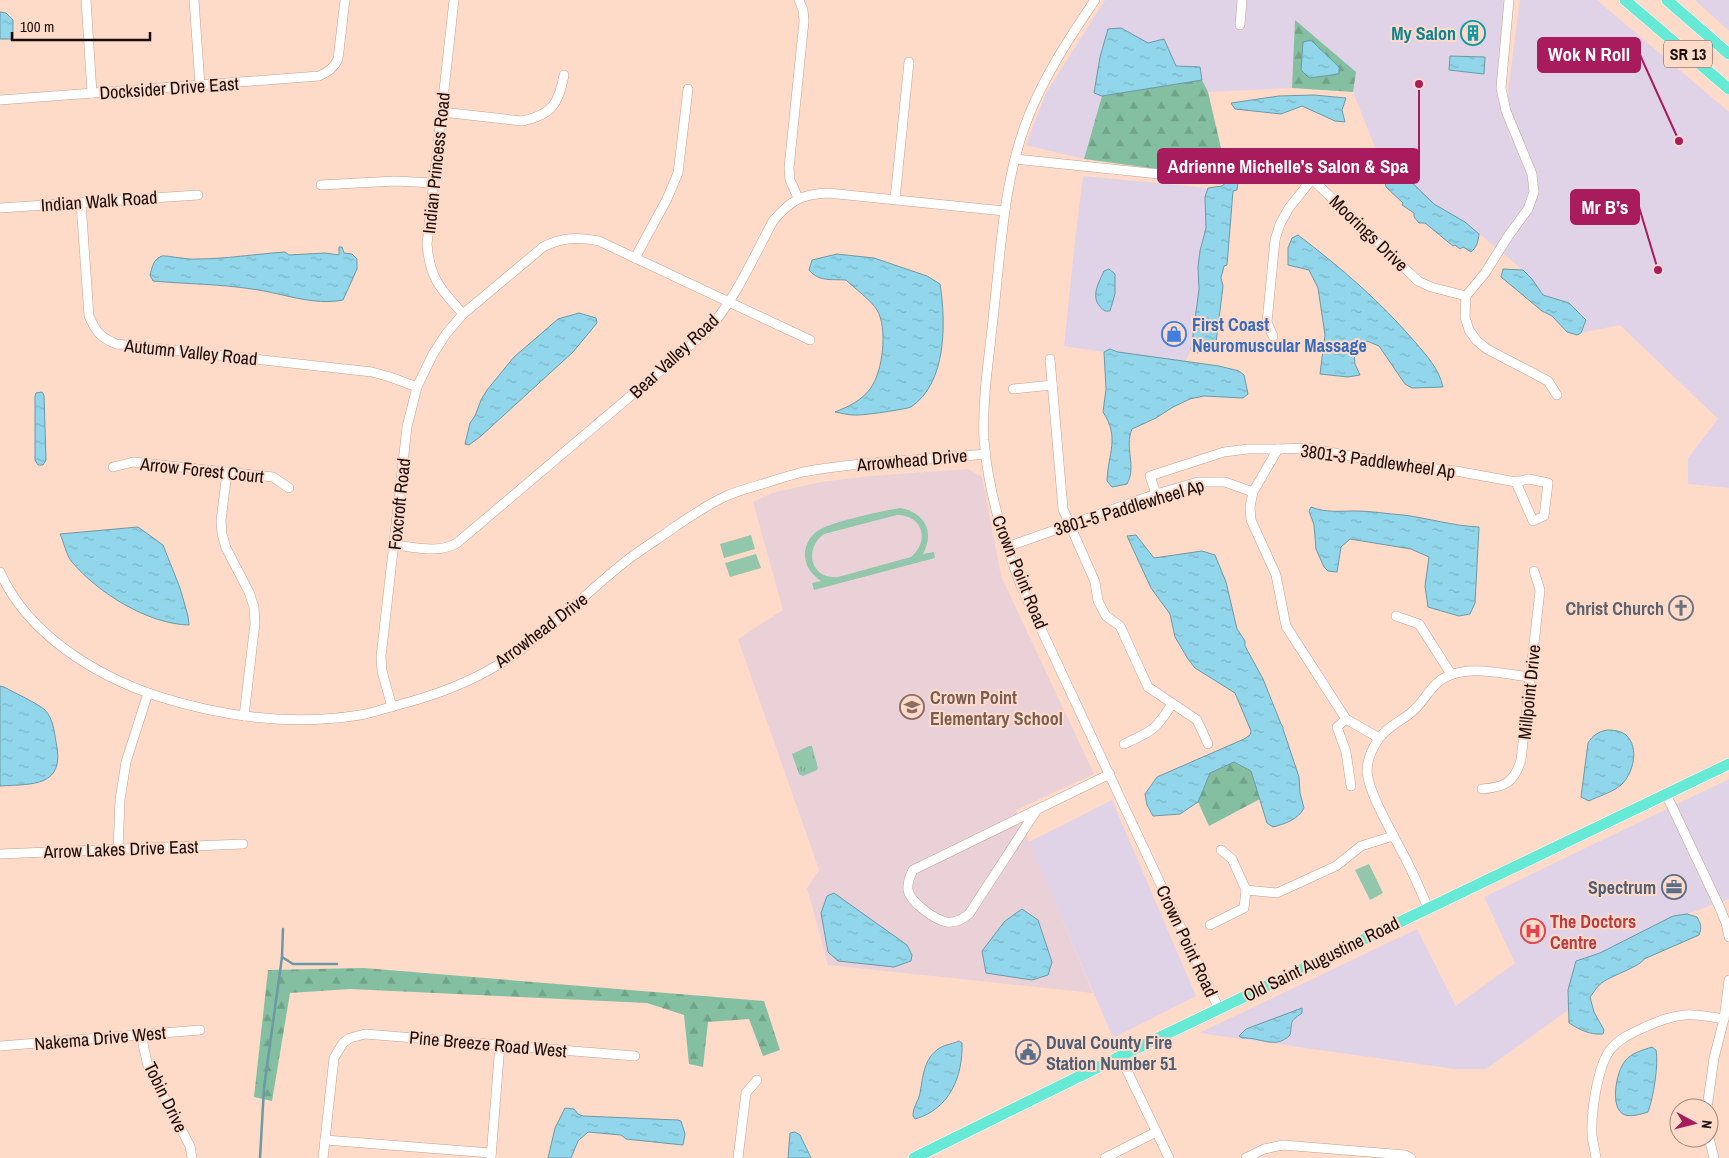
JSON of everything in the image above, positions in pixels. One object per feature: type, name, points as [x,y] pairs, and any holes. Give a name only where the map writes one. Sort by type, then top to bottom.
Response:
[{"type":"main road","name":"SR 13","points":[[1625,0],[1729,89]]},
{"type":"main road","name":"SR 13","points":[[1667,0],[1729,54]]},
{"type":"main road","name":"Old Saint Augustine Road","points":[[914,1158],[1219,1008],[1729,764]]},
{"type":"street","points":[[86,0],[92,93]]},
{"type":"street","points":[[194,0],[200,86]]},
{"type":"street","name":"Docksider Drive East","points":[[0,100],[319,76],[335,66],[340,44],[345,0]]},
{"type":"street","name":"Indian Princess Road","points":[[454,0],[427,244],[428,261],[432,274],[440,288],[464,314]]},
{"type":"street","points":[[798,198],[790,180],[789,168],[804,21],[803,10],[799,0]]},
{"type":"street","name":"Crown Point Road","points":[[1095,0],[1063,47],[1045,80],[1025,126],[1015,158],[1004,211],[986,379],[984,440],[995,510],[1022,586],[1219,1008]]},
{"type":"street","points":[[1240,25],[1242,0]]},
{"type":"street","points":[[1509,0],[1502,88],[1506,111],[1532,174],[1534,192],[1528,209],[1485,273],[1466,296],[1465,317],[1469,330],[1477,341],[1487,349],[1548,381],[1556,395]]},
{"type":"street","points":[[894,199],[909,62]]},
{"type":"street","points":[[442,112],[522,121],[535,118],[546,113],[556,103],[561,93],[564,75]]},
{"type":"street","points":[[635,258],[667,199],[678,172],[688,89]]},
{"type":"street","name":"Moorings Drive","points":[[1015,158],[1169,176],[1200,173],[1236,160],[1261,157],[1286,162],[1300,169],[1312,179],[1418,280],[1431,287],[1466,296]]},
{"type":"street","points":[[1273,336],[1267,322],[1275,240],[1280,224],[1289,208],[1312,179]]},
{"type":"street","points":[[321,185],[395,180],[434,183]]},
{"type":"street","name":"Bear Valley Road","points":[[394,545],[439,550],[458,544],[706,332],[716,321],[728,302],[773,221],[783,209],[798,198],[813,193],[828,192],[1004,211]]},
{"type":"street","name":"Indian Walk Road","points":[[0,208],[198,195]]},
{"type":"street","name":"Autumn Valley Road","points":[[81,203],[89,316],[94,329],[104,339],[116,344],[372,372],[417,387]]},
{"type":"street","name":"Foxcroft Road","points":[[392,707],[382,670],[381,657],[407,427],[417,387],[433,354],[446,334],[464,314],[543,246],[566,238],[581,238],[599,241],[810,340]]},
{"type":"street","points":[[1050,359],[1063,509],[1095,582],[1098,602],[1106,616],[1120,626],[1148,687],[1197,720],[1208,744]]},
{"type":"street","points":[[1013,389],[1052,385]]},
{"type":"street","name":"3801-3 Paddlewheel Ap","points":[[1379,738],[1346,718],[1286,626],[1276,575],[1251,520],[1250,507],[1253,492],[1278,449],[1308,448],[1392,464],[1456,471],[1516,482],[1529,479],[1548,483],[1544,516],[1533,521],[1516,482]]},
{"type":"street","points":[[1156,494],[1150,476],[1224,452],[1248,449],[1278,449]]},
{"type":"street","name":"Arrowhead Drive","points":[[0,572],[3,586],[39,627],[70,653],[106,674],[148,693],[191,706],[244,716],[284,720],[321,720],[392,707],[441,692],[500,664],[546,630],[630,558],[689,518],[723,498],[800,473],[849,465],[986,454]]},
{"type":"street","name":"Arrow Forest Court","points":[[113,468],[133,462],[273,477],[288,488]]},
{"type":"street","points":[[226,472],[221,521],[222,534],[226,548],[249,592],[254,607],[256,623],[244,716]]},
{"type":"street","name":"3801-5 Paddlewheel Ap","points":[[1007,547],[1156,494],[1198,482],[1225,482],[1253,492]]},
{"type":"street","name":"Millpoint Drive","points":[[1482,789],[1500,788],[1511,781],[1518,770],[1521,760],[1540,590],[1534,571]]},
{"type":"street","points":[[1396,616],[1419,624],[1451,674]]},
{"type":"street","points":[[1428,908],[1369,783],[1368,761],[1379,738],[1422,703],[1435,684],[1451,674],[1479,671],[1530,677]]},
{"type":"street","points":[[118,850],[120,800],[126,762],[148,693]]},
{"type":"street","points":[[1124,744],[1152,731],[1160,723],[1172,704]]},
{"type":"street","points":[[1346,718],[1336,727],[1346,752],[1351,786]]},
{"type":"street","points":[[1036,811],[969,914],[959,921],[946,922],[931,915],[913,901],[908,890],[913,870],[1110,774]]},
{"type":"street","points":[[1666,794],[1719,906],[1729,937]]},
{"type":"street","points":[[1246,890],[1277,893],[1336,866],[1361,846],[1393,836]]},
{"type":"street","name":"Arrow Lakes Drive East","points":[[0,854],[243,844]]},
{"type":"street","points":[[1210,925],[1244,908],[1246,890],[1232,859],[1222,850]]},
{"type":"street","points":[[1708,1098],[1714,1058],[1724,1019],[1729,980]]},
{"type":"street","points":[[1596,1158],[1592,1126],[1598,1080],[1610,1050],[1619,1040],[1663,1019],[1688,1015],[1724,1019]]},
{"type":"street","name":"Nakema Drive West","points":[[0,1046],[200,1030]]},
{"type":"street","name":"Tobin Drive","points":[[141,1034],[148,1066],[190,1146],[192,1158]]},
{"type":"street","name":"Pine Breeze Road West","points":[[325,1140],[333,1067],[338,1051],[343,1043],[350,1038],[365,1034],[635,1056]]},
{"type":"street","points":[[323,1158],[325,1140],[491,1156],[500,1045]]},
{"type":"street","points":[[1120,1056],[1169,1158]]},
{"type":"street","points":[[738,1158],[746,1093],[757,1080]]},
{"type":"street","points":[[1104,1158],[1156,1132]]},
{"type":"street","points":[[1246,1158],[1274,1146],[1283,1145],[1329,1154],[1405,1155],[1412,1158]]},
{"type":"shaded area","points":[[1105,0],[1505,0],[1497,93],[1512,144],[1508,90],[1520,0],[1597,0],[1729,112],[1729,488],[1688,484],[1688,458],[1718,419],[1620,325],[1581,333],[1585,325],[1585,318],[1569,303],[1543,295],[1523,270],[1465,222],[1434,204],[1397,168],[1379,175],[1377,152],[1353,92],[1356,72],[1295,21],[1292,88],[1208,92],[1202,80],[1102,96],[1084,159],[1026,145],[1046,93]]},
{"type":"shaded area","points":[[1695,0],[1729,0],[1729,31]]},
{"type":"shaded area","points":[[1083,176],[1208,188],[1205,197],[1206,228],[1198,267],[1199,289],[1191,350],[1185,362],[1118,352],[1110,349],[1104,352],[1064,346]]},
{"type":"shaded area","name":"Crown Point Elementary School","points":[[968,469],[982,477],[1001,576],[1094,774],[1016,810],[1093,993],[828,965],[807,888],[819,870],[738,639],[783,610],[753,502],[772,493],[821,482],[870,476]]},
{"type":"shaded area","points":[[1729,779],[1729,899],[1687,914],[1673,916],[1600,953],[1576,961],[1568,990],[1568,1010],[1486,1069],[1455,1069],[1199,1033],[1417,929],[1456,1006],[1515,963],[1484,897]]},
{"type":"shaded area","points":[[1112,800],[1196,996],[1113,1038],[1029,842]]},
{"type":"green space","points":[[1295,20],[1356,72],[1353,92],[1292,88]]},
{"type":"green space","points":[[1202,80],[1208,92],[1224,161],[1193,170],[1158,169],[1084,159],[1102,96]]},
{"type":"green space","points":[[901,508],[916,514],[922,519],[928,531],[923,554],[934,552],[935,558],[814,590],[812,583],[821,581],[809,569],[805,552],[806,545],[814,534],[835,523]],"holes":[[[897,515],[906,516],[918,524],[922,537],[917,551],[911,557],[838,577],[829,577],[821,574],[816,569],[812,555],[817,540],[824,534]]]},
{"type":"green space","points":[[751,535],[755,549],[724,558],[720,544]]},
{"type":"green space","points":[[756,554],[761,568],[730,577],[725,563]]},
{"type":"green space","points":[[812,746],[818,768],[803,776],[799,774],[792,754]]},
{"type":"green space","points":[[1233,762],[1251,771],[1260,799],[1209,826],[1198,802],[1210,773]]},
{"type":"green space","points":[[1369,864],[1383,893],[1370,900],[1355,870]]},
{"type":"green space","points":[[364,968],[764,1001],[780,1050],[763,1056],[749,1019],[708,1022],[703,1067],[689,1064],[684,1015],[647,1003],[350,989],[290,993],[272,1101],[254,1097],[268,970]]},
{"type":"water","points":[[0,12],[6,13],[13,20],[13,39],[0,39]]},
{"type":"water","points":[[1121,28],[1148,43],[1164,39],[1176,66],[1200,67],[1202,80],[1102,96],[1094,93],[1100,57],[1108,29]]},
{"type":"water","points":[[1311,40],[1339,67],[1339,74],[1309,78],[1301,70],[1303,42]]},
{"type":"water","points":[[1450,56],[1485,57],[1484,74],[1449,70]]},
{"type":"water","points":[[1314,95],[1346,98],[1342,110],[1345,122],[1335,121],[1302,106],[1281,114],[1235,109],[1231,103],[1279,96]]},
{"type":"water","points":[[1397,168],[1434,204],[1465,222],[1479,234],[1477,244],[1471,252],[1463,247],[1460,249],[1455,245],[1453,246],[1425,223],[1419,223],[1414,217],[1414,213],[1402,205],[1403,203],[1386,187],[1385,181],[1379,175]]},
{"type":"water","points":[[1228,181],[1238,181],[1237,190],[1233,191],[1227,265],[1224,266],[1221,278],[1223,286],[1215,351],[1198,353],[1191,350],[1199,289],[1198,267],[1206,228],[1205,197],[1208,188],[1222,186]]},
{"type":"water","points":[[1298,235],[1329,259],[1388,312],[1428,358],[1439,374],[1443,387],[1412,388],[1405,384],[1379,346],[1367,341],[1354,352],[1355,364],[1360,375],[1348,377],[1320,374],[1325,335],[1318,288],[1309,270],[1288,265],[1288,248],[1292,238]]},
{"type":"water","points":[[339,247],[342,247],[344,253],[352,254],[357,259],[357,269],[343,300],[309,300],[240,287],[153,281],[150,275],[155,261],[162,256],[207,259],[285,252],[289,255],[325,253],[339,255]]},
{"type":"water","points":[[837,254],[874,258],[927,276],[940,284],[943,333],[938,368],[932,383],[923,396],[911,407],[858,415],[835,412],[854,403],[870,389],[881,361],[883,338],[877,310],[867,298],[846,280],[821,278],[809,270],[812,260]]},
{"type":"water","points":[[1109,269],[1115,274],[1115,294],[1110,311],[1105,311],[1097,302],[1096,292],[1104,271]]},
{"type":"water","points":[[1503,269],[1523,270],[1543,295],[1569,303],[1586,320],[1581,333],[1577,335],[1567,332],[1552,316],[1542,311],[1501,277]]},
{"type":"water","points":[[579,313],[596,318],[597,323],[573,352],[481,436],[469,445],[465,444],[470,423],[481,400],[514,357],[558,319]]},
{"type":"water","points":[[1110,349],[1118,352],[1219,366],[1239,371],[1244,375],[1248,394],[1243,398],[1204,396],[1190,399],[1132,429],[1129,443],[1130,477],[1127,484],[1112,487],[1107,481],[1112,438],[1108,421],[1103,412],[1106,389],[1104,352]]},
{"type":"water","points":[[42,392],[44,395],[46,460],[43,465],[38,465],[35,460],[35,396],[36,393]]},
{"type":"water","points":[[1311,507],[1328,511],[1362,511],[1403,515],[1479,527],[1475,603],[1470,614],[1459,616],[1428,607],[1425,586],[1429,557],[1411,549],[1350,539],[1341,547],[1337,572],[1328,571],[1324,567],[1316,549],[1314,525],[1309,511]]},
{"type":"water","points":[[138,527],[163,545],[180,588],[189,625],[157,619],[141,613],[95,585],[72,562],[60,534]]},
{"type":"water","points":[[1136,535],[1154,558],[1202,551],[1215,555],[1226,582],[1237,629],[1245,641],[1245,646],[1263,679],[1283,727],[1299,777],[1300,793],[1304,808],[1298,816],[1290,821],[1273,827],[1267,823],[1251,771],[1234,762],[1210,773],[1198,802],[1180,814],[1153,816],[1147,805],[1145,794],[1157,777],[1244,739],[1250,735],[1251,731],[1235,693],[1195,668],[1175,637],[1170,614],[1151,588],[1127,536]]},
{"type":"water","points":[[0,686],[37,704],[50,717],[54,729],[58,757],[56,768],[44,780],[24,785],[0,786]]},
{"type":"water","points":[[1607,730],[1622,733],[1630,740],[1634,754],[1632,768],[1621,785],[1589,801],[1581,797],[1588,743],[1596,734]]},
{"type":"water","points":[[834,893],[907,945],[912,955],[911,961],[894,967],[838,961],[828,952],[821,913],[827,896]]},
{"type":"water","points":[[1022,909],[1038,920],[1052,962],[1048,975],[1032,980],[986,973],[982,951],[1005,921]]},
{"type":"water","points":[[1687,914],[1697,917],[1701,926],[1699,935],[1644,959],[1638,965],[1608,979],[1599,985],[1590,997],[1594,1012],[1604,1030],[1603,1034],[1585,1032],[1569,1023],[1568,990],[1576,961],[1600,953],[1673,916]]},
{"type":"water","points":[[1302,1008],[1302,1013],[1292,1022],[1290,1035],[1279,1042],[1268,1042],[1239,1036],[1246,1029]]},
{"type":"water","points":[[959,1041],[962,1043],[962,1055],[957,1079],[952,1090],[937,1108],[915,1119],[913,1116],[914,1111],[928,1060],[939,1048]]},
{"type":"water","points":[[1652,1047],[1656,1050],[1657,1064],[1654,1090],[1648,1112],[1625,1115],[1617,1106],[1616,1090],[1619,1073],[1630,1056]]},
{"type":"water","points":[[565,1108],[574,1109],[583,1116],[678,1120],[681,1121],[685,1134],[683,1145],[626,1139],[621,1135],[588,1132],[578,1141],[571,1158],[548,1158],[555,1128]]},
{"type":"water","points":[[795,1132],[800,1135],[811,1158],[788,1158],[790,1133]]},
{"type":"waterway","points":[[260,1158],[264,1088],[282,957],[283,929]]},
{"type":"waterway","points":[[282,957],[293,964],[337,964]]},
{"type":"place","name":"My Salon","points":[[1473,33]]},
{"type":"place","name":"Adrienne Michelle's Salon & Spa","points":[[1419,84]]},
{"type":"place","name":"Wok N Roll","points":[[1679,141]]},
{"type":"place","name":"Mr B’s","points":[[1658,270]]},
{"type":"place","name":"First Coast Neuromuscular Massage","points":[[1174,334]]},
{"type":"place","name":"Christ Church","points":[[1681,608]]},
{"type":"place","name":"Crown Point Elementary School","points":[[912,707]]},
{"type":"place","name":"Spectrum","points":[[1674,887]]},
{"type":"place","name":"The Doctors Centre","points":[[1533,931]]},
{"type":"place","name":"Duval County Fire Station Number 51","points":[[1028,1052]]}]
